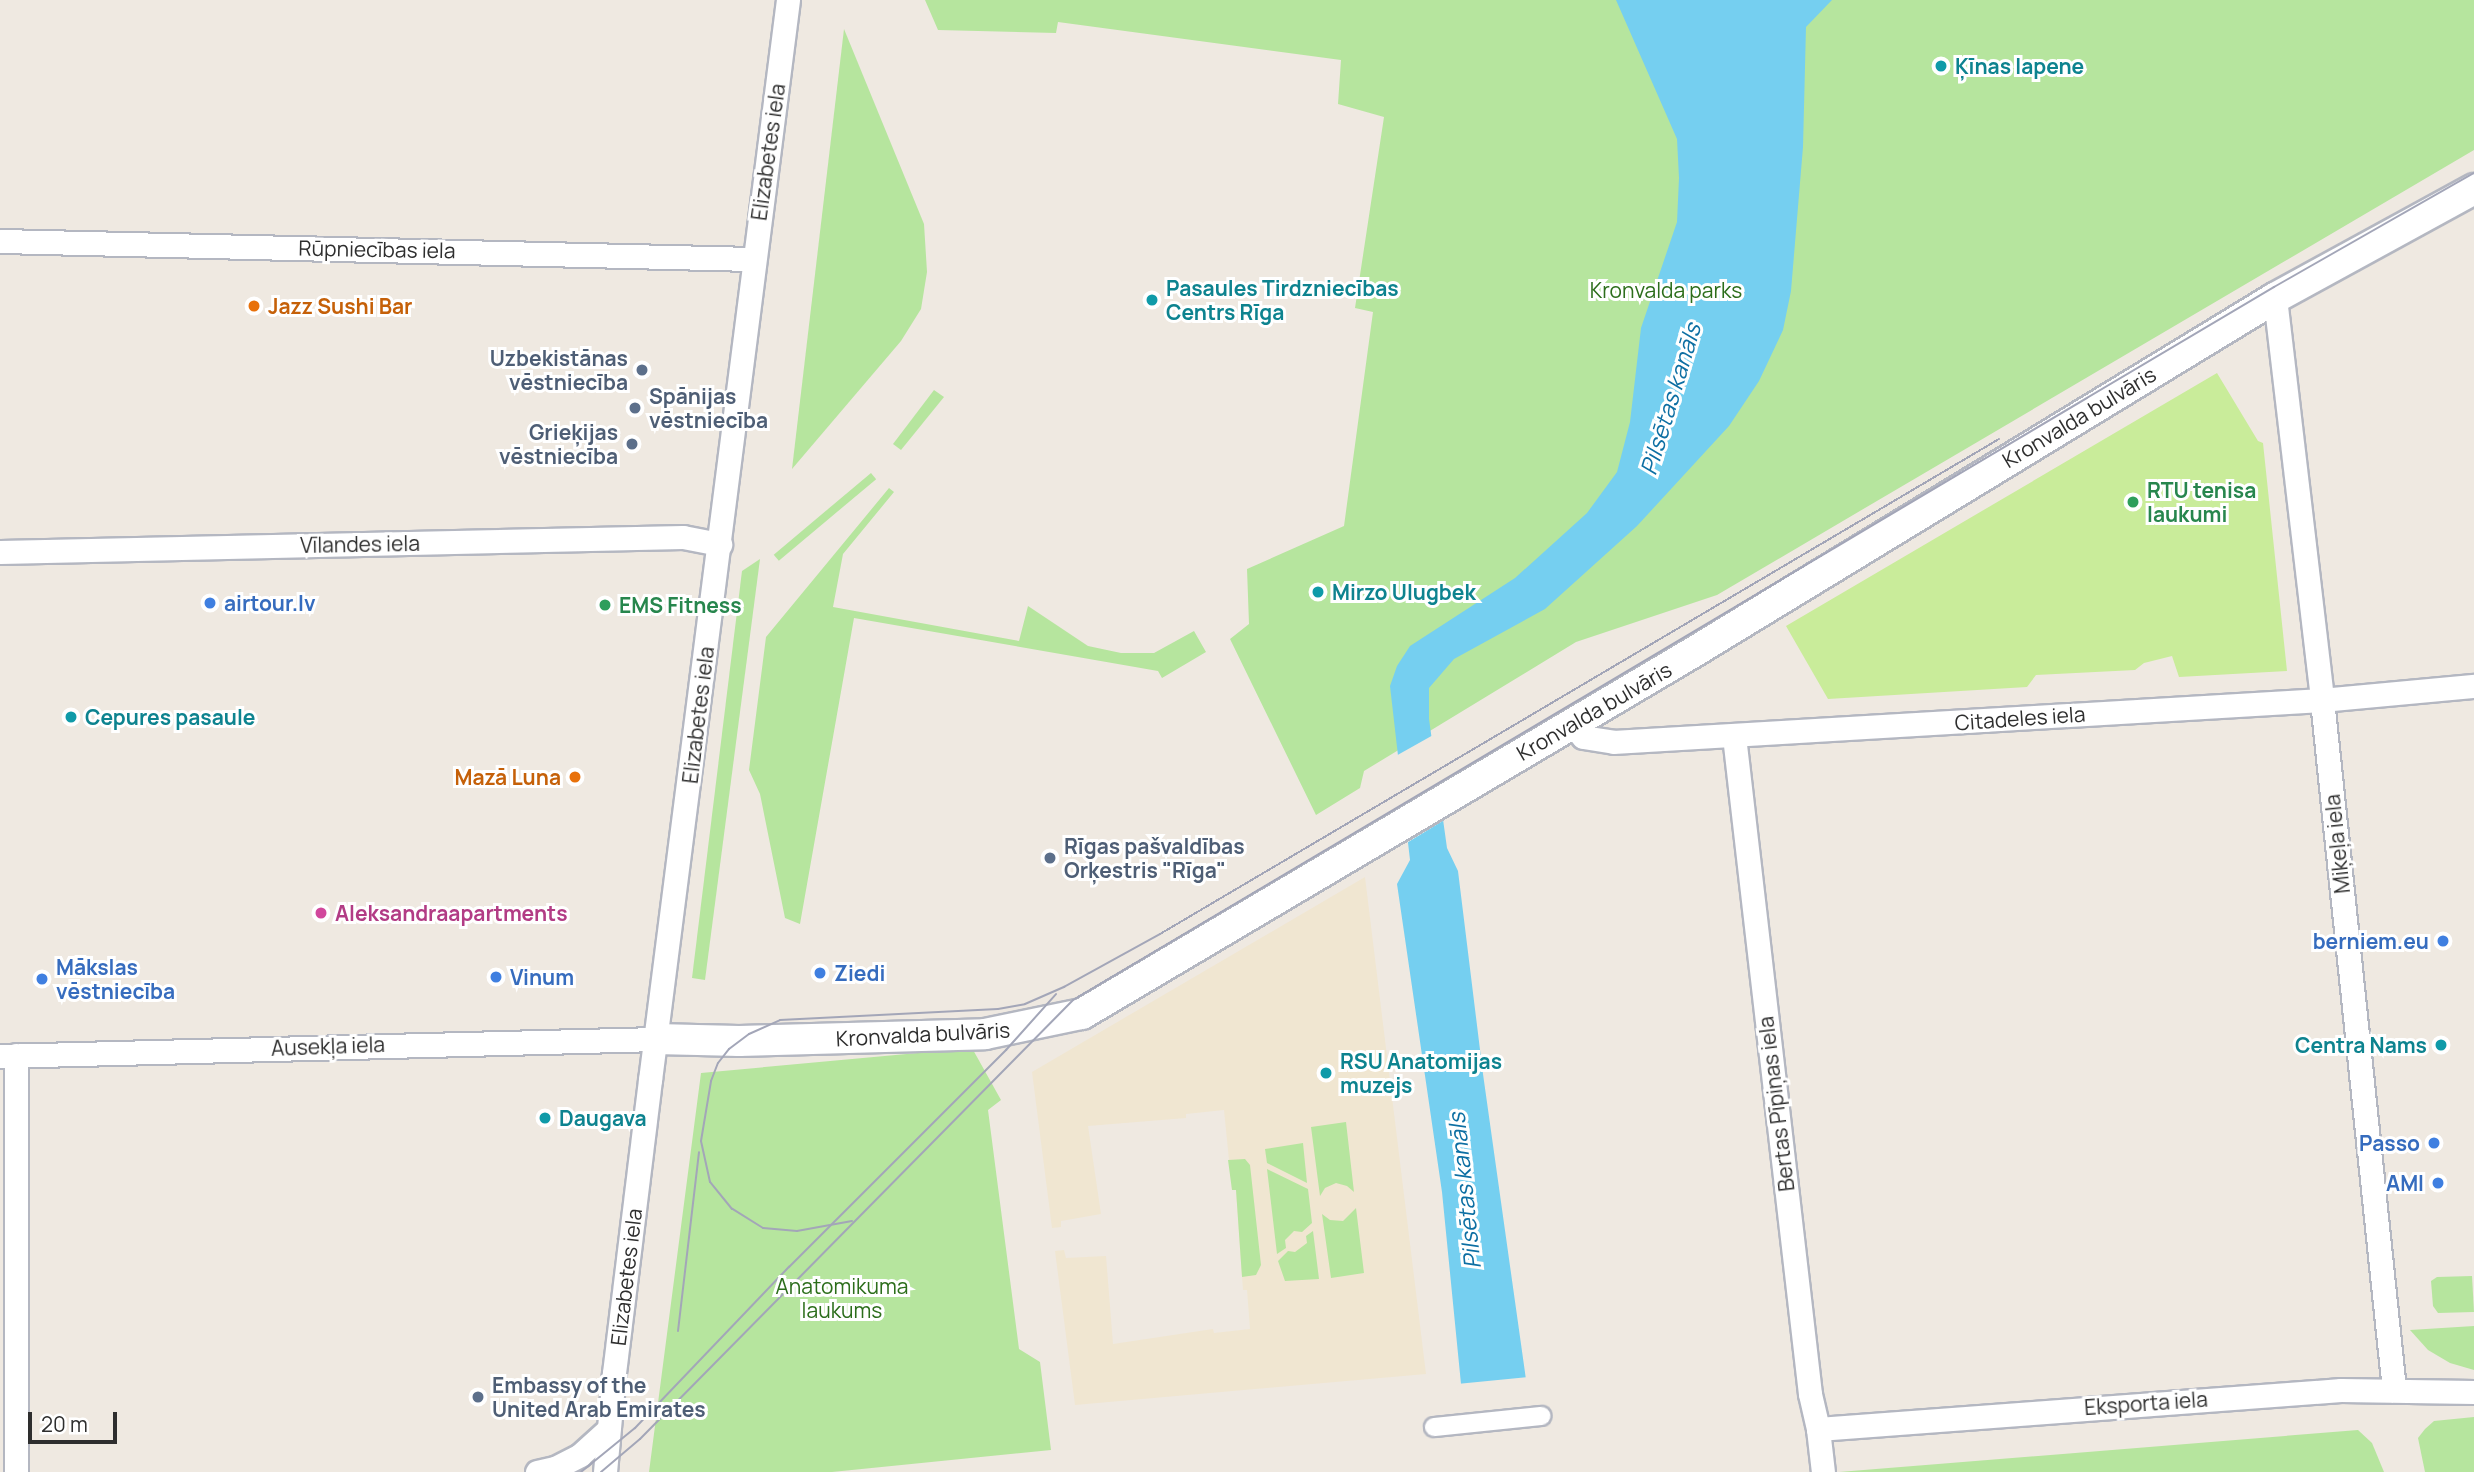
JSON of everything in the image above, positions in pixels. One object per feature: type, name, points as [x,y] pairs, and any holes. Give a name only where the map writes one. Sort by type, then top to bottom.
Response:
[{"type":"street","name":"Elizabetes iela","points":[[606,1472],[608,1430],[656,1039],[788,0]]},
{"type":"street","name":"Kronvalda bulvāris","points":[[656,1039],[739,1041],[985,1034],[1082,1014],[1463,786],[1572,725],[2274,299],[2474,189]]},
{"type":"street","name":"Rūpniecības iela","points":[[0,241],[754,260]]},
{"type":"street","name":"Miķeļa iela","points":[[2274,299],[2322,700],[2394,1390]]},
{"type":"street","name":"Vīlandes iela","points":[[0,552],[683,537],[720,544]]},
{"type":"street","name":"Citadeles iela","points":[[1572,725],[1583,737],[1605,742],[2322,700],[2474,685]]},
{"type":"street","name":"Bertas Pīpiņas iela","points":[[1734,736],[1810,1394],[1818,1429],[1823,1472]]},
{"type":"street","name":"Ausekļa iela","points":[[8,1055],[656,1039]]},
{"type":"street","points":[[8,1055],[16,1472]]},
{"type":"street","name":"Eksporta iela","points":[[1818,1429],[2341,1390],[2474,1392]]},
{"type":"street","points":[[1434,1427],[1541,1416]]},
{"type":"street","points":[[537,1472],[555,1468],[580,1455],[608,1430]]},
{"type":"shaded area","points":[[1365,877],[1426,1374],[1075,1405],[1055,1251],[1064,1250],[1066,1258],[1106,1256],[1113,1344],[1213,1329],[1214,1333],[1250,1329],[1247,1290],[1243,1290],[1236,1190],[1232,1190],[1224,1110],[1186,1114],[1186,1118],[1088,1126],[1101,1214],[1061,1221],[1061,1227],[1052,1228],[1032,1072]]},
{"type":"green space","name":"Kronvalda parks","points":[[925,0],[2474,0],[2474,150],[1717,595],[1576,642],[1364,771],[1360,788],[1316,815],[1230,639],[1249,624],[1247,569],[1344,526],[1373,312],[1355,308],[1384,117],[1338,104],[1341,60],[1058,22],[1056,33],[938,30]]},
{"type":"green space","points":[[844,29],[924,224],[927,272],[921,309],[901,341],[792,469]]},
{"type":"green space","name":"RTU tenisa laukumi","points":[[2217,373],[2258,441],[2263,443],[2287,671],[2179,677],[2172,656],[2144,663],[2135,670],[2036,675],[2027,687],[1828,699],[1786,626]]},
{"type":"green space","points":[[934,390],[944,397],[901,450],[893,444]]},
{"type":"green space","points":[[871,473],[876,479],[779,561],[774,555]]},
{"type":"green space","points":[[889,488],[894,492],[843,554],[833,607],[1019,641],[1028,606],[1088,646],[1121,653],[1154,653],[1194,631],[1206,652],[1162,678],[1158,671],[854,618],[800,924],[785,918],[760,794],[749,770],[766,637]]},
{"type":"green space","points":[[760,559],[705,980],[692,978],[742,571]]},
{"type":"green space","name":"Anatomikuma laukums","points":[[972,1048],[1001,1100],[988,1110],[1019,1349],[1040,1362],[1051,1450],[832,1472],[649,1472],[701,1073]]},
{"type":"green space","points":[[1346,1122],[1354,1192],[1347,1186],[1336,1183],[1325,1188],[1320,1196],[1311,1127]]},
{"type":"green space","points":[[1303,1143],[1307,1183],[1267,1163],[1265,1149]]},
{"type":"green space","points":[[1245,1159],[1250,1165],[1261,1265],[1256,1275],[1242,1277],[1236,1190],[1232,1190],[1228,1160]]},
{"type":"green space","points":[[1267,1169],[1308,1189],[1312,1223],[1302,1232],[1294,1231],[1285,1240],[1286,1248],[1277,1254]]},
{"type":"green space","points":[[1356,1208],[1364,1273],[1331,1278],[1322,1214],[1330,1220],[1343,1221]]},
{"type":"green space","points":[[1313,1231],[1319,1279],[1285,1281],[1278,1261],[1288,1251],[1295,1252],[1307,1243],[1306,1236]]},
{"type":"green space","points":[[2472,1276],[2474,1312],[2438,1313],[2433,1306],[2431,1281],[2437,1277]]},
{"type":"green space","points":[[2474,1326],[2474,1370],[2450,1363],[2428,1350],[2410,1330]]},
{"type":"green space","points":[[2474,1417],[2474,1472],[2425,1472],[2418,1438],[2425,1429],[2434,1421]]},
{"type":"green space","points":[[2358,1430],[2372,1443],[2384,1472],[1839,1472]]},
{"type":"water","name":"Pilsētas kanāls","points":[[1616,0],[1832,0],[1806,27],[1803,147],[1791,291],[1783,330],[1759,381],[1729,426],[1637,526],[1545,609],[1454,659],[1429,688],[1429,719],[1447,848],[1458,871],[1483,1074],[1539,1472],[1464,1472],[1461,1384],[1442,1192],[1397,884],[1410,860],[1390,686],[1397,666],[1410,646],[1515,578],[1587,513],[1617,472],[1630,422],[1641,328],[1677,222],[1679,178],[1677,139]]},
{"type":"pier","points":[[1435,734],[1446,819],[1405,844],[1394,757]]},
{"type":"pier","points":[[1528,1377],[1543,1472],[1460,1472],[1457,1384]]},
{"type":"tram line","points":[[601,1472],[640,1439],[1073,1000],[2274,287],[2474,173]]},
{"type":"tram line","points":[[852,1221],[797,1231],[763,1228],[732,1209],[710,1182],[701,1141],[711,1081],[718,1063],[729,1049],[749,1034],[780,1020],[998,1009],[1025,1004],[1064,987],[1160,934],[1999,439]]},
{"type":"tram line","points":[[581,1472],[635,1428],[789,1267],[1006,1050],[1056,994]]},
{"type":"tram line","points":[[678,1331],[699,1152]]},
{"type":"place","name":"Ķīnas lapene","points":[[1941,66]]},
{"type":"place","name":"Pasaules Tirdzniecības Centrs Rīga","points":[[1152,300]]},
{"type":"place","name":"Jazz Sushi Bar","points":[[254,306]]},
{"type":"place","name":"Uzbekistānas vēstniecība","points":[[642,370]]},
{"type":"place","name":"Spānijas vēstniecība","points":[[635,408]]},
{"type":"place","name":"Grieķijas vēstniecība","points":[[632,444]]},
{"type":"place","name":"RTU tenisa laukumi","points":[[2133,502]]},
{"type":"place","name":"Mirzo Ulugbek","points":[[1318,592]]},
{"type":"place","name":"airtour.lv","points":[[210,603]]},
{"type":"place","name":"EMS Fitness","points":[[605,605]]},
{"type":"place","name":"Cepures pasaule","points":[[71,717]]},
{"type":"place","name":"Mazā Luna","points":[[575,777]]},
{"type":"place","name":"Rīgas pašvaldības Orķestris \"Rīga\"","points":[[1050,858]]},
{"type":"place","name":"Aleksandraapartments","points":[[321,913]]},
{"type":"place","name":"berniem.eu","points":[[2443,941]]},
{"type":"place","name":"Ziedi","points":[[820,973]]},
{"type":"place","name":"Vinum","points":[[496,977]]},
{"type":"place","name":"Mākslas vēstniecība","points":[[42,979]]},
{"type":"place","name":"Centra Nams","points":[[2441,1045]]},
{"type":"place","name":"RSU Anatomijas muzejs","points":[[1326,1073]]},
{"type":"place","name":"Daugava","points":[[545,1118]]},
{"type":"place","name":"Passo","points":[[2434,1143]]},
{"type":"place","name":"AMI","points":[[2438,1183]]},
{"type":"place","name":"Embassy of the United Arab Emirates","points":[[478,1397]]}]
